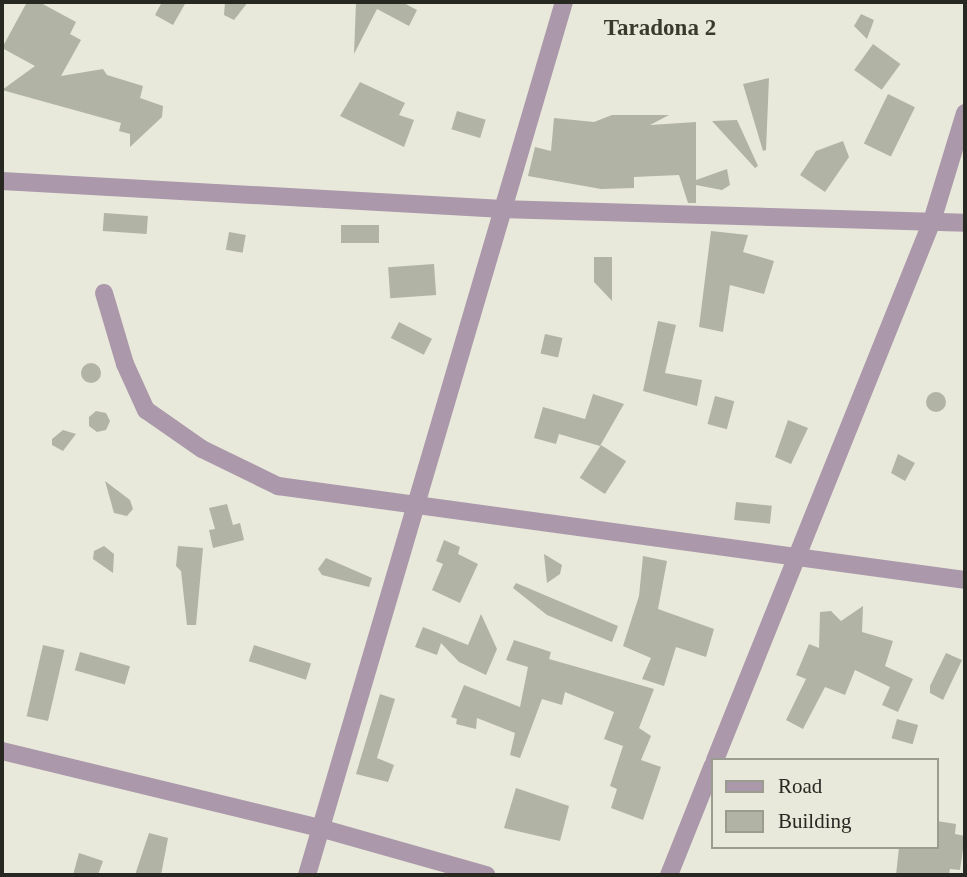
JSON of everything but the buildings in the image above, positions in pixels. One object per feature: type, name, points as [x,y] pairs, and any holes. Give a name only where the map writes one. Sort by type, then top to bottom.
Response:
[{"type":"street","points":[[306,875],[564,2]]},
{"type":"street","points":[[716,758],[932,221],[965,113]]},
{"type":"street","points":[[2,181],[503,209],[965,223]]},
{"type":"street","points":[[104,293],[125,364],[146,410],[202,449],[278,486],[414,508],[965,580]]},
{"type":"street","points":[[2,751],[320,828],[486,875]]},
{"type":"street","points":[[669,875],[712,768]]},
{"type":"district","name":"Taradona 2","points":[[660,28]]}]
